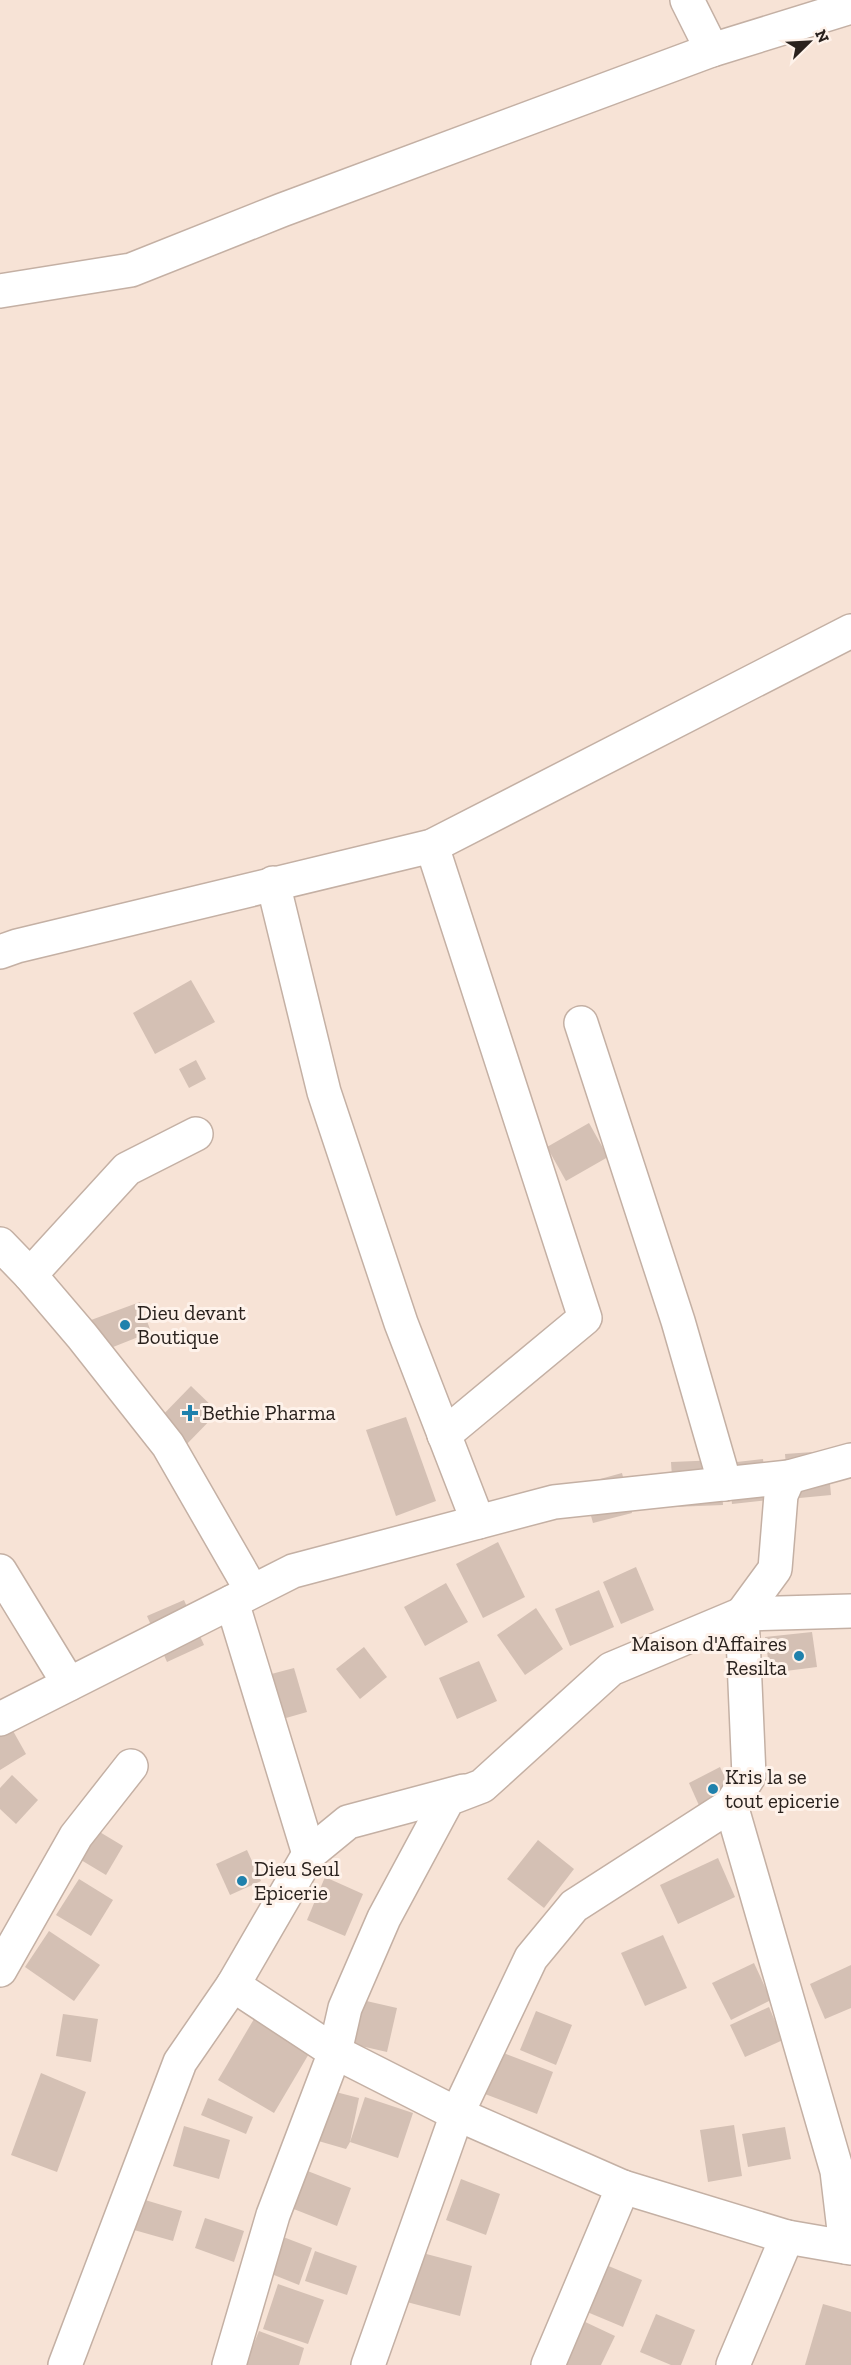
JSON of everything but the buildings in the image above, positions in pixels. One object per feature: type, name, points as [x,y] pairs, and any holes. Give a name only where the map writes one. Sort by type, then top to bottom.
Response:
[{"type":"street","points":[[687,0],[712,50]]},
{"type":"street","points":[[0,291],[131,270],[282,210],[712,50],[851,7]]},
{"type":"street","points":[[0,952],[273,883],[432,846],[851,631]]},
{"type":"street","points":[[432,846],[585,1318],[444,1435]]},
{"type":"street","points":[[273,883],[324,1092],[402,1323],[478,1522]]},
{"type":"street","points":[[581,1023],[678,1321],[725,1484]]},
{"type":"street","points":[[30,1275],[127,1169],[196,1134]]},
{"type":"street","points":[[0,1244],[82,1336],[168,1445],[242,1596],[309,1854]]},
{"type":"street","points":[[0,1719],[293,1571],[554,1502],[789,1477],[851,1460]]},
{"type":"street","points":[[368,2365],[457,2114],[531,1958],[574,1906],[731,1805],[749,1776],[742,1614],[775,1569],[781,1495],[789,1477]]},
{"type":"street","points":[[0,1571],[69,1684]]},
{"type":"street","points":[[229,2365],[273,2215],[335,2052],[345,2008],[384,1918],[448,1799],[482,1786],[611,1669],[742,1614],[851,1611]]},
{"type":"street","points":[[0,1970],[76,1836],[132,1766]]},
{"type":"street","points":[[66,2365],[180,2062],[233,1985],[309,1854],[348,1822],[482,1786]]},
{"type":"street","points":[[233,1985],[335,2052],[457,2114],[623,2187],[787,2236],[848,2247],[837,2171],[731,1805]]},
{"type":"street","points":[[548,2365],[623,2187]]},
{"type":"street","points":[[733,2365],[787,2236]]},
{"type":"place","name":"Dieu devant Boutique","points":[[125,1325]]},
{"type":"place","name":"Bethie Pharma","points":[[190,1413]]},
{"type":"place","name":"Maison d'Affaires Resilta","points":[[799,1656]]},
{"type":"place","name":"Kris la se tout epicerie","points":[[713,1789]]},
{"type":"place","name":"Dieu Seul Epicerie","points":[[242,1881]]}]
